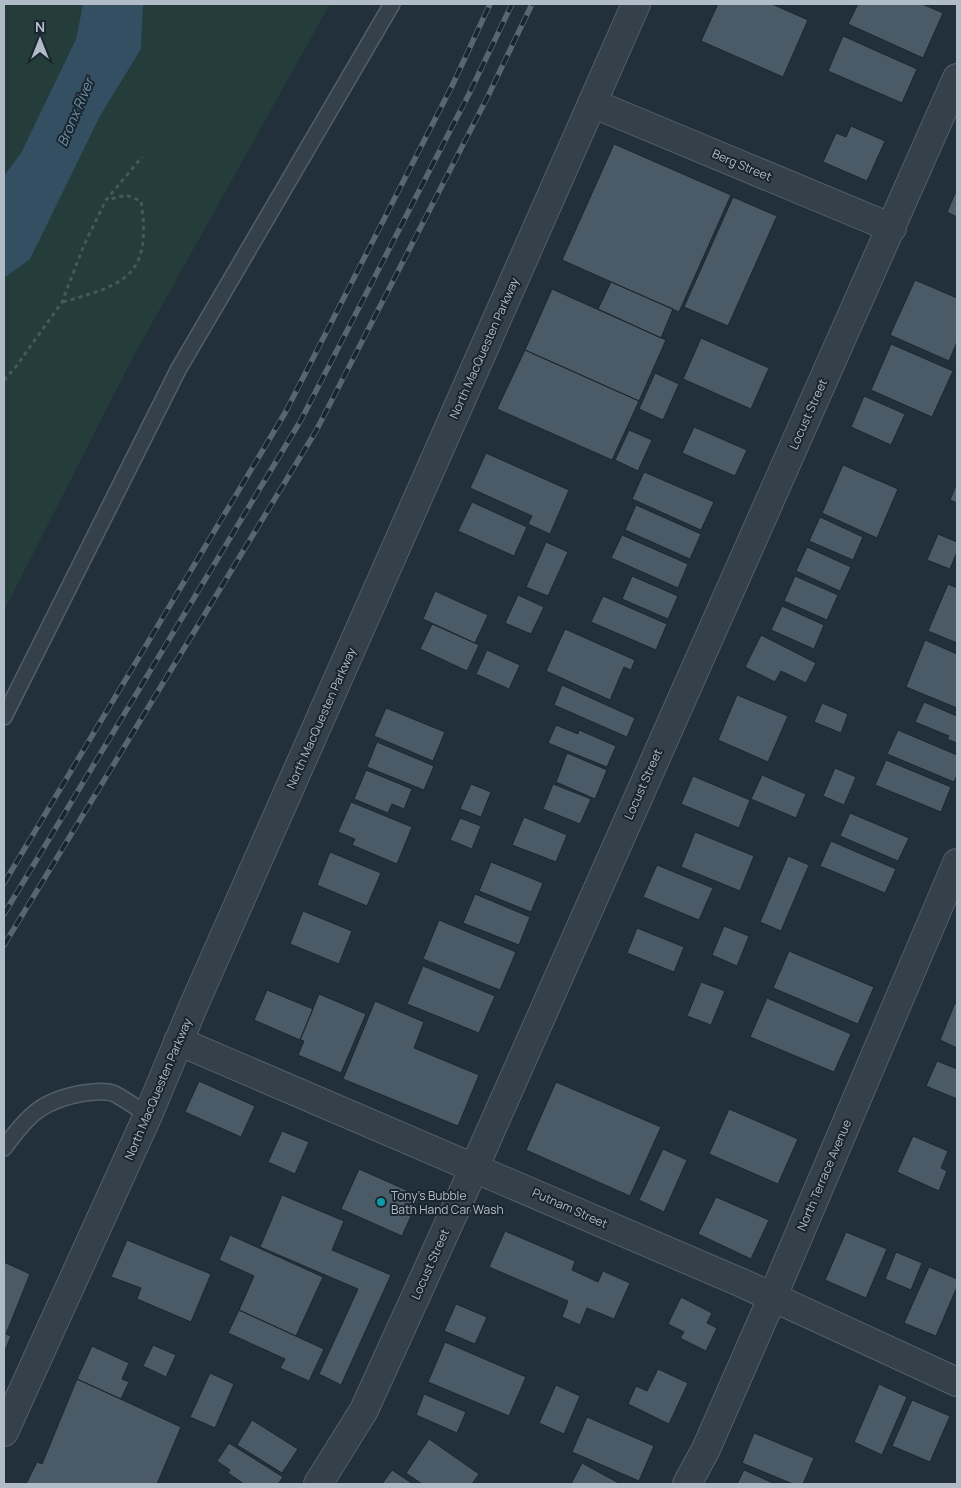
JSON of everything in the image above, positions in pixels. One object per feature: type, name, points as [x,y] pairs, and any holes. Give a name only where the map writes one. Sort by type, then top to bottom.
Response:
[{"type":"street","name":"North MacQuesten Parkway","points":[[4,1432],[148,1115],[178,1041],[636,4]]},
{"type":"street","name":"Locust Street","points":[[318,1484],[364,1410],[475,1166],[957,78]]},
{"type":"street","name":"Berg Street","points":[[592,103],[892,228]]},
{"type":"street","name":"North Terrace Avenue","points":[[687,1484],[706,1450],[773,1296],[957,863]]},
{"type":"street","name":"Putnam Street","points":[[178,1041],[475,1166],[773,1296],[957,1382]]},
{"type":"lane","points":[[4,716],[178,370],[392,4]]},
{"type":"lane","points":[[4,1148],[21,1125],[48,1102],[70,1096],[94,1092],[113,1093],[148,1115]]},
{"type":"path","points":[[4,380],[15,368],[62,302],[84,245],[106,200],[142,157]]},
{"type":"path","points":[[62,302],[94,293],[121,282],[134,270],[141,253],[144,220],[141,200],[126,195],[106,200]]},
{"type":"green space","points":[[4,4],[83,4],[76,39],[21,153],[4,176]]},
{"type":"green space","points":[[143,4],[330,4],[131,361],[4,611],[4,278],[30,258],[100,116],[141,49]]},
{"type":"water","name":"Bronx River","points":[[83,4],[143,4],[141,49],[100,116],[30,259],[4,278],[4,176],[21,153],[76,39]]},
{"type":"building","points":[[718,4],[772,4],[808,20],[783,77],[701,41]]},
{"type":"building","points":[[858,4],[922,4],[943,13],[923,58],[848,24]]},
{"type":"building","points":[[843,36],[917,69],[902,103],[828,71]]},
{"type":"building","points":[[851,126],[885,141],[867,181],[823,162],[836,133],[846,137]]},
{"type":"building","points":[[614,144],[731,195],[679,312],[562,260]]},
{"type":"building","points":[[957,189],[957,217],[947,212]]},
{"type":"building","points":[[733,197],[777,216],[728,326],[684,307]]},
{"type":"building","points":[[915,280],[957,298],[957,342],[949,361],[890,335]]},
{"type":"building","points":[[611,282],[673,309],[661,338],[598,309]]},
{"type":"building","points":[[552,289],[666,340],[639,401],[525,350]]},
{"type":"building","points":[[701,338],[769,368],[751,409],[683,379]]},
{"type":"building","points":[[891,344],[953,371],[932,417],[871,390]]},
{"type":"building","points":[[525,350],[639,401],[612,460],[497,409]]},
{"type":"building","points":[[655,373],[679,384],[663,420],[639,409]]},
{"type":"building","points":[[864,396],[905,414],[891,445],[851,427]]},
{"type":"building","points":[[694,427],[747,450],[735,476],[682,453]]},
{"type":"building","points":[[629,430],[652,440],[638,471],[615,460]]},
{"type":"building","points":[[486,453],[569,490],[550,534],[528,524],[532,516],[470,488]]},
{"type":"building","points":[[843,465],[898,489],[877,538],[822,513]]},
{"type":"building","points":[[644,472],[714,502],[701,530],[632,499]]},
{"type":"building","points":[[957,483],[957,503],[950,500]]},
{"type":"building","points":[[472,502],[527,527],[514,556],[458,531]]},
{"type":"building","points":[[636,505],[701,534],[690,559],[625,530]]},
{"type":"building","points":[[820,517],[863,537],[853,560],[809,541]]},
{"type":"building","points":[[938,534],[957,542],[957,552],[950,569],[927,560]]},
{"type":"building","points":[[622,535],[688,564],[678,588],[611,558]]},
{"type":"building","points":[[546,542],[568,552],[548,596],[526,587]]},
{"type":"building","points":[[807,547],[851,567],[840,591],[796,571]]},
{"type":"building","points":[[632,576],[678,596],[668,619],[622,599]]},
{"type":"building","points":[[795,576],[838,595],[827,620],[784,601]]},
{"type":"building","points":[[948,584],[957,588],[957,643],[928,631]]},
{"type":"building","points":[[435,591],[488,615],[475,643],[423,619]]},
{"type":"building","points":[[518,595],[544,607],[531,634],[505,623]]},
{"type":"building","points":[[603,596],[667,624],[656,650],[591,622]]},
{"type":"building","points":[[782,606],[824,625],[814,649],[771,630]]},
{"type":"building","points":[[432,624],[479,645],[467,671],[420,649]]},
{"type":"building","points":[[565,629],[635,660],[631,670],[624,667],[610,700],[546,671]]},
{"type":"building","points":[[761,635],[816,663],[806,683],[781,671],[775,682],[745,667]]},
{"type":"building","points":[[925,640],[957,654],[957,708],[906,687]]},
{"type":"building","points":[[487,650],[520,665],[509,689],[476,674]]},
{"type":"building","points":[[562,685],[635,718],[627,737],[554,705]]},
{"type":"building","points":[[737,695],[788,716],[768,762],[718,740]]},
{"type":"building","points":[[924,702],[957,716],[957,743],[947,739],[949,736],[915,722]]},
{"type":"building","points":[[822,703],[848,714],[841,733],[814,722]]},
{"type":"building","points":[[386,708],[445,732],[433,761],[374,736]]},
{"type":"building","points":[[556,725],[578,734],[579,730],[616,746],[607,767],[548,743]]},
{"type":"building","points":[[898,730],[957,755],[957,775],[954,782],[887,754]]},
{"type":"building","points":[[377,742],[434,766],[424,790],[367,767]]},
{"type":"building","points":[[567,753],[607,770],[595,799],[556,782]]},
{"type":"building","points":[[886,760],[951,787],[941,812],[875,785]]},
{"type":"building","points":[[835,768],[856,777],[844,805],[823,796]]},
{"type":"building","points":[[366,770],[412,789],[404,809],[392,804],[388,813],[354,799]]},
{"type":"building","points":[[762,775],[806,794],[796,818],[751,799]]},
{"type":"building","points":[[693,776],[750,800],[739,828],[681,804]]},
{"type":"building","points":[[471,784],[491,792],[481,817],[460,809]]},
{"type":"building","points":[[553,784],[591,799],[580,824],[543,809]]},
{"type":"building","points":[[351,802],[412,827],[397,864],[352,845],[355,839],[338,832]]},
{"type":"building","points":[[850,813],[909,838],[898,861],[840,836]]},
{"type":"building","points":[[524,817],[567,835],[556,862],[512,845]]},
{"type":"building","points":[[460,818],[481,826],[472,849],[450,840]]},
{"type":"building","points":[[695,832],[754,856],[740,891],[681,867]]},
{"type":"building","points":[[831,841],[896,869],[885,893],[820,866]]},
{"type":"building","points":[[330,852],[381,873],[367,906],[317,885]]},
{"type":"building","points":[[788,856],[809,865],[781,931],[760,922]]},
{"type":"building","points":[[491,862],[543,883],[531,912],[479,891]]},
{"type":"building","points":[[657,865],[713,888],[699,920],[643,897]]},
{"type":"building","points":[[475,894],[530,917],[519,945],[463,923]]},
{"type":"building","points":[[303,911],[352,931],[339,964],[290,944]]},
{"type":"building","points":[[439,920],[516,952],[500,990],[423,959]]},
{"type":"building","points":[[724,926],[749,936],[737,966],[712,955]]},
{"type":"building","points":[[637,928],[684,947],[674,972],[627,953]]},
{"type":"building","points":[[789,951],[874,987],[858,1024],[773,988]]},
{"type":"building","points":[[423,966],[495,996],[479,1033],[407,1004]]},
{"type":"building","points":[[701,982],[725,991],[711,1025],[687,1016]]},
{"type":"building","points":[[267,990],[313,1009],[300,1040],[254,1020]]},
{"type":"building","points":[[319,994],[366,1014],[341,1073],[298,1055],[304,1041],[300,1040]]},
{"type":"building","points":[[767,998],[851,1034],[834,1072],[750,1037]]},
{"type":"building","points":[[375,1001],[424,1022],[414,1048],[479,1075],[458,1126],[343,1079]]},
{"type":"building","points":[[955,1003],[957,1004],[957,1048],[940,1040]]},
{"type":"building","points":[[937,1061],[957,1069],[957,1099],[926,1086]]},
{"type":"building","points":[[199,1081],[255,1106],[241,1137],[185,1112]]},
{"type":"building","points":[[556,1082],[661,1127],[630,1196],[526,1150]]},
{"type":"building","points":[[729,1109],[798,1139],[778,1184],[709,1154]]},
{"type":"building","points":[[282,1131],[309,1142],[295,1174],[268,1162]]},
{"type":"building","points":[[913,1136],[948,1151],[941,1168],[947,1171],[939,1191],[897,1172]]},
{"type":"building","points":[[663,1149],[687,1160],[664,1212],[639,1200]]},
{"type":"building","name":"Tony's Bubble Bath Hand Car Wash","points":[[359,1169],[420,1196],[402,1236],[341,1209]]},
{"type":"building","points":[[282,1195],[344,1221],[332,1250],[391,1275],[341,1385],[319,1374],[358,1289],[260,1247]]},
{"type":"building","points":[[716,1197],[769,1220],[751,1259],[698,1234]]},
{"type":"building","points":[[505,1231],[575,1261],[572,1270],[598,1282],[603,1271],[630,1283],[614,1319],[587,1308],[580,1325],[562,1317],[568,1301],[489,1267]]},
{"type":"building","points":[[846,1232],[887,1249],[866,1298],[825,1280]]},
{"type":"building","points":[[230,1235],[323,1277],[296,1336],[239,1310],[254,1276],[219,1260]]},
{"type":"building","points":[[127,1240],[211,1274],[191,1322],[137,1299],[141,1288],[111,1277]]},
{"type":"building","points":[[896,1252],[922,1263],[911,1290],[885,1279]]},
{"type":"building","points":[[4,1262],[30,1274],[6,1334],[11,1336],[4,1353]]},
{"type":"building","points":[[929,1267],[957,1279],[957,1287],[936,1336],[904,1323]]},
{"type":"building","points":[[681,1297],[712,1313],[707,1323],[717,1328],[706,1351],[680,1338],[684,1332],[668,1324]]},
{"type":"building","points":[[456,1304],[487,1317],[475,1344],[444,1331]]},
{"type":"building","points":[[239,1310],[324,1349],[309,1381],[280,1368],[285,1359],[228,1333]]},
{"type":"building","points":[[445,1342],[526,1377],[509,1416],[428,1382]]},
{"type":"building","points":[[153,1345],[176,1355],[166,1377],[143,1366]]},
{"type":"building","points":[[92,1346],[129,1363],[122,1379],[129,1382],[121,1399],[77,1379]]},
{"type":"building","points":[[658,1369],[688,1383],[669,1424],[628,1404],[636,1386],[647,1391]]},
{"type":"building","points":[[210,1373],[234,1384],[215,1428],[190,1417]]},
{"type":"building","points":[[77,1379],[181,1427],[157,1484],[26,1484],[37,1462],[42,1464]]},
{"type":"building","points":[[879,1384],[907,1397],[882,1455],[854,1442]]},
{"type":"building","points":[[556,1385],[580,1396],[564,1434],[539,1423]]},
{"type":"building","points":[[424,1394],[466,1412],[457,1433],[416,1415]]},
{"type":"building","points":[[912,1400],[950,1416],[930,1462],[892,1446]]},
{"type":"building","points":[[587,1417],[654,1446],[639,1481],[572,1452]]},
{"type":"building","points":[[252,1420],[298,1449],[282,1473],[237,1445]]},
{"type":"building","points":[[754,1433],[814,1458],[803,1484],[793,1484],[742,1463]]},
{"type":"building","points":[[429,1439],[479,1474],[472,1484],[422,1484],[406,1473]]},
{"type":"building","points":[[229,1443],[283,1477],[278,1484],[244,1484],[228,1473],[230,1470],[217,1461]]},
{"type":"building","points":[[582,1463],[613,1480],[621,1484],[571,1484]]},
{"type":"building","points":[[392,1470],[413,1484],[382,1484]]},
{"type":"building","points":[[744,1470],[775,1484],[737,1484]]},
{"type":"railway","points":[[4,883],[285,413],[452,86],[490,4]]},
{"type":"railway","points":[[4,914],[301,420],[469,94],[512,4]]},
{"type":"railway","points":[[4,945],[316,431],[487,98],[532,4]]},
{"type":"place","name":"Tony's Bubble Bath Hand Car Wash","points":[[381,1202]]}]
